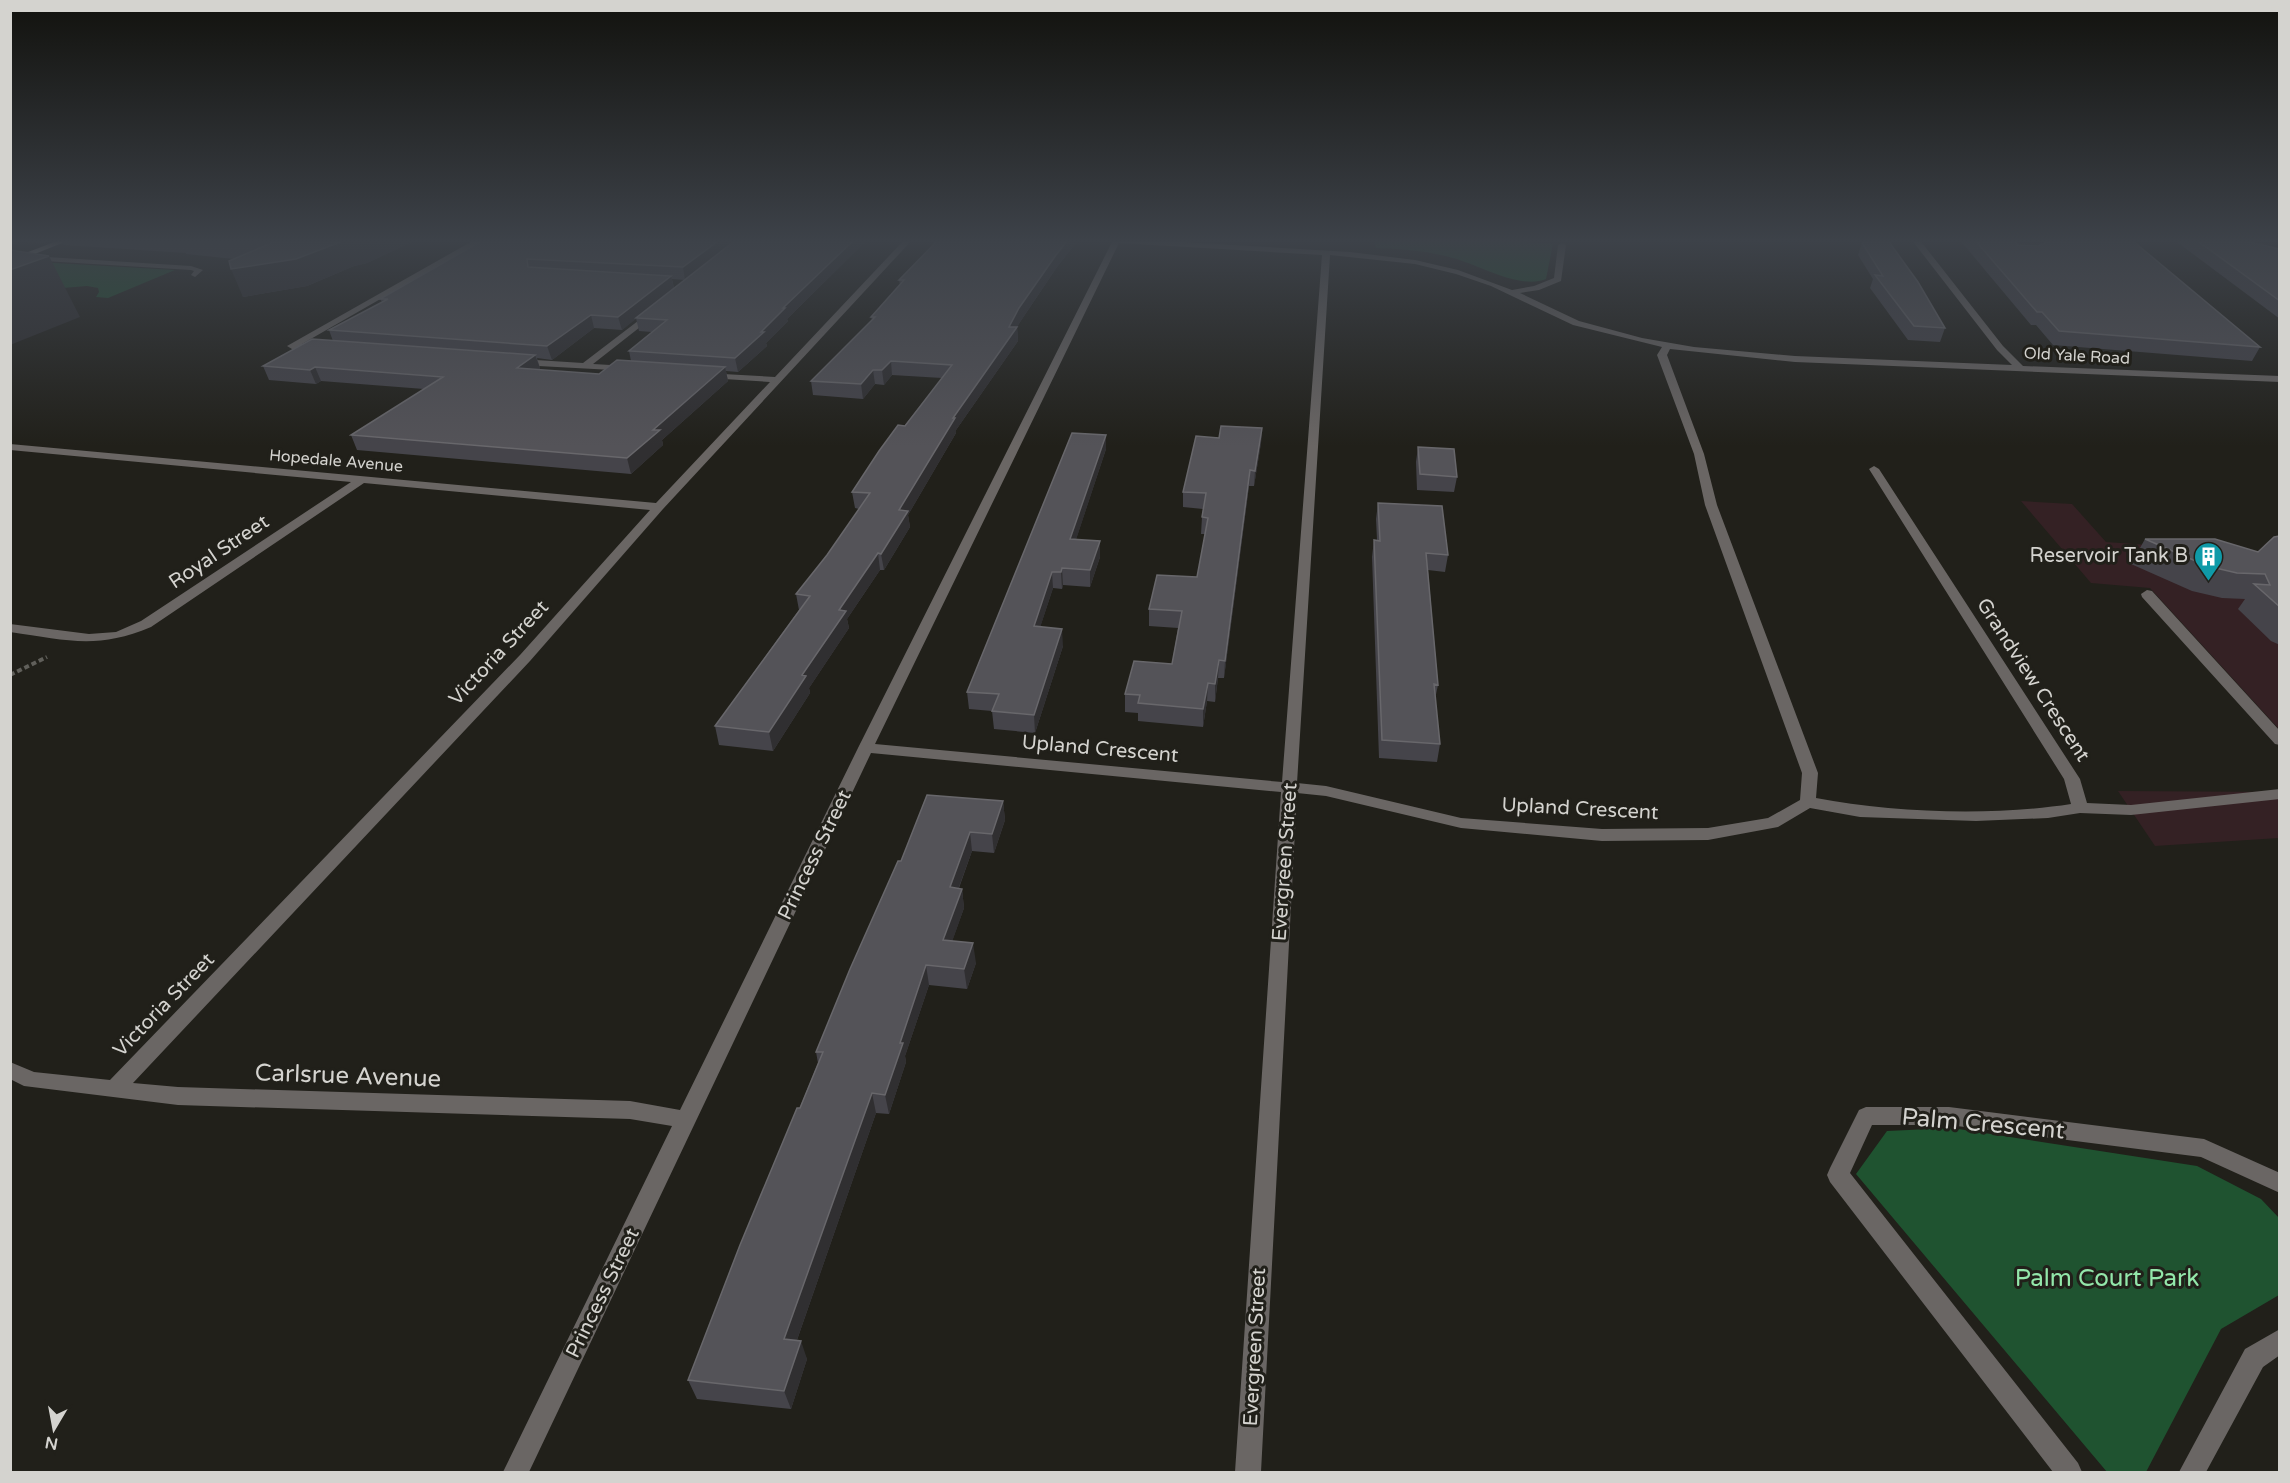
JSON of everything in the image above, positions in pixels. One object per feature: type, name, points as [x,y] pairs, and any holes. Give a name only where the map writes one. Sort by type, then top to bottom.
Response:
[{"type":"street","points":[[327,348],[292,346],[358,308]]},
{"type":"street","points":[[585,366],[660,308]]},
{"type":"street","name":"Victoria Street","points":[[113,1090],[525,658],[659,507],[844,308]]},
{"type":"street","name":"Princess Street","points":[[516,1473],[866,748],[1083,308]]},
{"type":"street","name":"Evergreen Street","points":[[1248,1473],[1289,787],[1322,308]]},
{"type":"street","name":"Old Yale Road","points":[[1543,308],[1576,323],[1667,346],[1762,357],[2280,380]]},
{"type":"street","points":[[1969,308],[2000,348],[2020,369]]},
{"type":"street","points":[[1667,346],[1662,355],[1699,454],[1711,505],[1810,773],[1808,802],[1860,812],[1976,816],[2048,813],[2080,808],[2131,810],[2280,794]]},
{"type":"street","points":[[514,361],[642,370]]},
{"type":"street","points":[[699,375],[777,380]]},
{"type":"street","name":"Hopedale Avenue","points":[[10,447],[659,507]]},
{"type":"street","name":"Grandview Crescent","points":[[1874,469],[2072,779],[2080,808]]},
{"type":"street","name":"Royal Street","points":[[10,628],[91,637],[117,636],[146,624],[361,480]]},
{"type":"street","points":[[2147,594],[2280,741]]},
{"type":"street","name":"Upland Crescent","points":[[866,748],[1326,791],[1461,824],[1602,835],[1708,834],[1772,823],[1808,802]]},
{"type":"street","name":"Carlsrue Avenue","points":[[10,1070],[31,1080],[178,1096],[630,1110],[687,1120]]},
{"type":"street","name":"Palm Crescent","points":[[2069,1473],[1838,1175],[1866,1116],[1949,1116],[2204,1148],[2280,1184]]},
{"type":"street","points":[[2192,1473],[2254,1358],[2280,1341]]},
{"type":"shaded area","points":[[2021,501],[2072,504],[2106,542],[2279,554],[2279,729],[2150,588],[2091,583]]},
{"type":"shaded area","points":[[2118,791],[2279,792],[2279,838],[2155,846]]},
{"type":"green space","name":"Palm Court Park","points":[[1952,1128],[2197,1166],[2261,1199],[2279,1218],[2279,1295],[2221,1329],[2146,1472],[2107,1472],[1856,1174],[1887,1131]]},
{"type":"building","points":[[370,308],[629,308],[618,317],[591,315],[547,346],[329,330]]},
{"type":"building","points":[[649,308],[785,308],[761,332],[764,332],[735,358],[629,351],[667,320],[636,318]]},
{"type":"building","points":[[879,308],[1019,308],[1009,327],[1017,327],[953,418],[955,418],[899,510],[908,511],[881,554],[878,553],[839,610],[846,611],[802,675],[806,676],[769,732],[715,726],[810,596],[796,594],[827,555],[870,493],[852,492],[898,425],[905,426],[952,365],[891,361],[882,370],[873,370],[861,384],[811,381],[875,317],[871,317]]},
{"type":"building","points":[[1900,308],[1933,308],[1945,328],[1914,326]]},
{"type":"building","points":[[2034,308],[2214,308],[2260,347],[2059,331],[2042,312],[2037,312]]},
{"type":"building","points":[[312,339],[535,355],[517,368],[599,374],[617,360],[725,367],[653,430],[660,430],[627,458],[351,435],[443,377],[315,367],[310,370],[263,366]]},
{"type":"building","points":[[1221,426],[1262,428],[1255,471],[1250,470],[1225,661],[1219,660],[1215,684],[1208,683],[1203,709],[1138,703],[1140,695],[1125,694],[1134,661],[1172,664],[1182,611],[1149,609],[1157,575],[1197,577],[1208,518],[1202,517],[1206,493],[1183,492],[1196,436],[1219,438]]},
{"type":"building","points":[[1072,433],[1106,435],[1070,539],[1100,541],[1090,570],[1062,568],[1061,572],[1052,572],[1034,626],[1062,629],[1034,715],[992,711],[999,694],[967,692]]},
{"type":"building","points":[[1418,447],[1454,449],[1457,477],[1420,474]]},
{"type":"building","points":[[1378,503],[1442,506],[1448,555],[1426,553],[1438,685],[1434,684],[1440,744],[1382,740],[1374,540],[1380,541]]},
{"type":"building","points":[[2280,536],[2280,607],[2254,584],[2270,585],[2265,574],[2237,573],[2207,566],[2145,539],[2215,539],[2258,552],[2274,537]]},
{"type":"building","points":[[927,795],[1003,801],[992,834],[970,832],[950,887],[962,889],[943,940],[973,943],[964,969],[926,965],[885,1095],[872,1093],[784,1339],[801,1341],[784,1391],[688,1380],[740,1245],[823,1052],[816,1052],[898,861],[901,861]]},
{"type":"place","name":"Reservoir Tank B","points":[[2209,582]]}]
